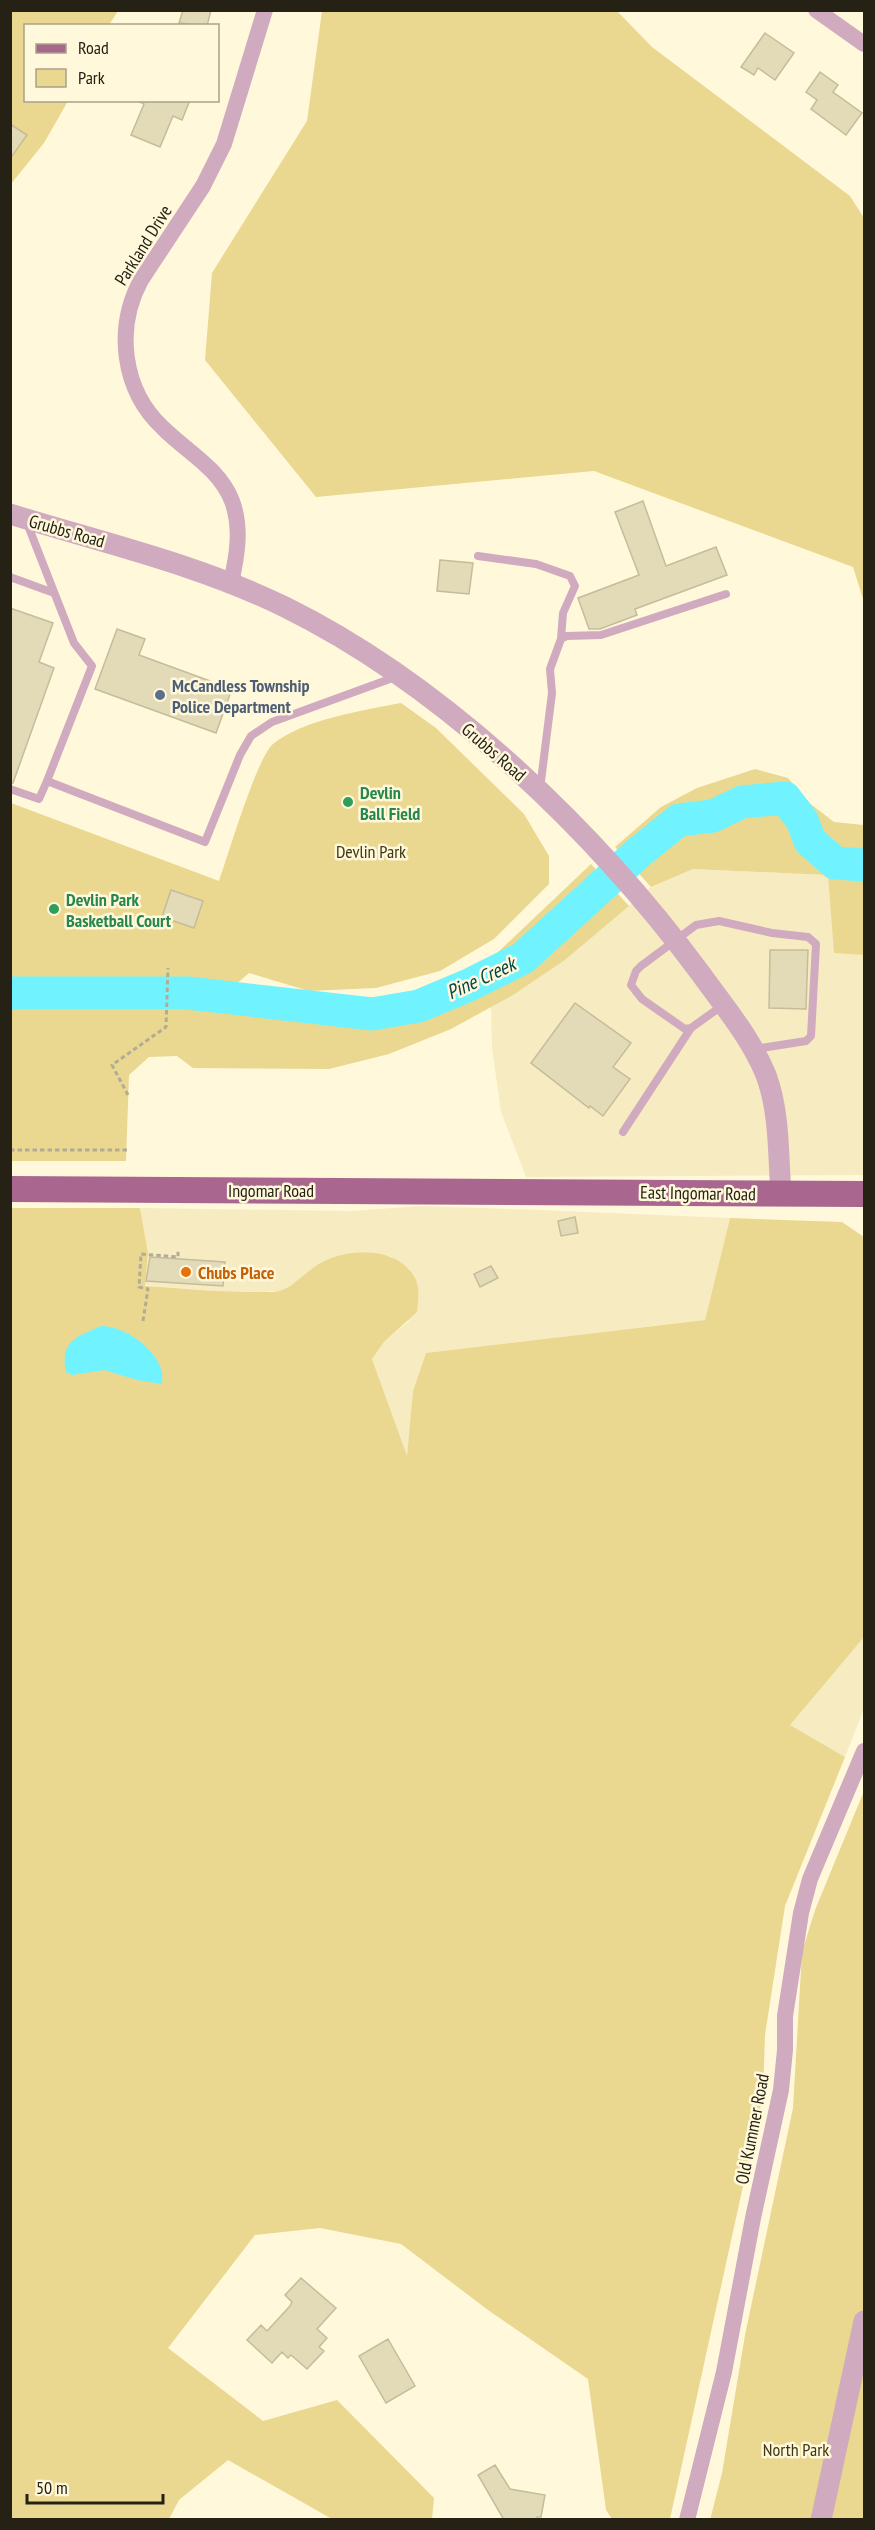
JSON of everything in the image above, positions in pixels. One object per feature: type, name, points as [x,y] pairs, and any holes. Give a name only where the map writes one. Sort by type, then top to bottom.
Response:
[{"type":"main road","name":"Ingomar Road","points":[[10,1189],[532,1191]]},
{"type":"main road","name":"East Ingomar Road","points":[[532,1191],[864,1194]]},
{"type":"street","name":"Parkland Drive","points":[[231,583],[238,543],[238,527],[232,502],[217,476],[163,429],[145,407],[128,368],[125,325],[134,293],[141,280],[199,192],[224,144],[265,10]]},
{"type":"street","points":[[816,10],[864,44]]},
{"type":"street","name":"Grubbs Road","points":[[18,517],[131,548],[231,583],[321,626],[398,676],[452,716],[540,792],[637,895],[676,941],[724,1005],[753,1049],[765,1073],[773,1099],[781,1194]]},
{"type":"street","name":"Old Kummer Road","points":[[687,2520],[724,2372],[753,2218],[781,2090],[785,2050],[785,2016],[801,1912],[810,1880],[864,1751]]},
{"type":"street","points":[[821,2520],[859,2374],[864,2321]]},
{"type":"lane","points":[[10,789],[39,800],[92,666],[74,644],[54,593],[18,517]]},
{"type":"lane","points":[[478,556],[536,564],[570,576],[575,586],[562,613],[561,639],[550,669],[552,693],[540,792]]},
{"type":"lane","points":[[10,577],[54,593]]},
{"type":"lane","points":[[561,639],[567,636],[601,635],[726,594]]},
{"type":"lane","points":[[47,781],[205,842],[240,755],[251,736],[272,722],[398,676]]},
{"type":"lane","points":[[691,1028],[681,1028],[642,999],[631,985],[636,971],[696,925],[719,921],[772,933],[808,937],[816,944],[811,1036],[806,1041],[753,1049]]},
{"type":"lane","points":[[623,1132],[691,1028],[724,1005]]},
{"type":"path","points":[[128,1095],[112,1065],[166,1027],[168,968]]},
{"type":"path","points":[[10,1150],[127,1150]]},
{"type":"path","points":[[143,1321],[148,1289],[139,1287],[141,1254],[178,1257],[178,1250]]},
{"type":"shaded area","points":[[693,869],[829,875],[834,952],[864,955],[864,1175],[526,1177],[501,1112],[492,1048],[491,1007],[565,960],[651,887]]},
{"type":"shaded area","points":[[420,1206],[730,1218],[705,1320],[426,1353],[413,1391],[407,1458],[372,1359],[384,1342],[409,1321],[392,1257],[370,1252],[345,1255],[280,1291],[225,1292],[144,1285],[148,1253],[140,1208],[351,1211]]},
{"type":"shaded area","points":[[864,1637],[864,1709],[845,1757],[789,1725]]},
{"type":"green space","points":[[11,11],[118,11],[110,24],[24,24],[24,102],[67,102],[44,143],[11,184]]},
{"type":"green space","points":[[322,11],[617,11],[652,47],[850,196],[864,218],[864,602],[853,567],[594,471],[316,497],[205,360],[212,273],[307,121]]},
{"type":"green space","name":"Devlin Park","points":[[401,703],[436,728],[524,814],[549,856],[549,884],[494,939],[440,971],[376,988],[309,991],[249,973],[234,986],[334,1012],[413,1006],[477,972],[591,864],[629,906],[565,960],[513,995],[451,1029],[389,1054],[329,1069],[193,1068],[177,1056],[149,1057],[129,1075],[126,1161],[11,1161],[11,803],[219,881],[251,786],[266,753],[273,744],[300,728],[316,722]]},
{"type":"green space","points":[[755,769],[788,778],[808,802],[834,822],[864,825],[864,955],[834,953],[828,875],[693,869],[651,887],[615,847],[661,807],[697,788]]},
{"type":"green space","points":[[11,1208],[140,1208],[148,1253],[145,1286],[276,1292],[290,1286],[321,1263],[345,1254],[373,1253],[386,1255],[398,1261],[416,1280],[417,1312],[384,1342],[372,1359],[407,1456],[413,1391],[426,1353],[705,1320],[730,1218],[842,1222],[864,1237],[864,1637],[790,1725],[845,1757],[785,1906],[765,2035],[763,2095],[670,2519],[612,2519],[606,2510],[588,2379],[488,2310],[401,2244],[320,2228],[255,2235],[168,2348],[263,2421],[337,2400],[434,2498],[432,2519],[332,2519],[228,2460],[179,2500],[169,2519],[11,2520]]},
{"type":"green space","name":"North Park","points":[[864,1791],[864,2519],[710,2520],[722,2473],[745,2335],[793,2108],[802,1952],[815,1910]]},
{"type":"water","points":[[101,1326],[128,1334],[145,1346],[161,1369],[162,1384],[137,1380],[104,1370],[72,1375],[66,1372],[65,1353],[68,1347],[77,1337]]},
{"type":"building","points":[[183,10],[211,10],[208,24],[179,23]]},
{"type":"building","points":[[765,33],[794,53],[775,80],[758,68],[754,75],[741,67]]},
{"type":"building","points":[[820,72],[838,85],[833,92],[862,113],[846,135],[811,109],[817,100],[806,92]]},
{"type":"building","points":[[140,102],[189,102],[182,120],[173,116],[160,147],[131,135],[144,104]]},
{"type":"building","points":[[10,124],[27,135],[10,159]]},
{"type":"building","points":[[643,501],[666,566],[716,547],[727,575],[635,609],[637,615],[600,629],[589,629],[578,598],[639,575],[615,512]]},
{"type":"building","points":[[440,560],[473,563],[469,594],[437,591]]},
{"type":"building","points":[[10,608],[53,623],[39,662],[54,668],[13,783],[10,783]]},
{"type":"building","points":[[117,629],[145,639],[139,655],[232,689],[216,733],[95,689]]},
{"type":"building","points":[[171,890],[203,901],[194,928],[162,917]]},
{"type":"building","points":[[770,950],[808,950],[806,1009],[769,1008]]},
{"type":"building","points":[[575,1003],[631,1043],[613,1067],[630,1079],[603,1116],[590,1106],[589,1108],[531,1063]]},
{"type":"building","points":[[575,1217],[578,1233],[561,1236],[558,1221]]},
{"type":"building","name":"Chubs Place","points":[[150,1257],[225,1262],[223,1286],[146,1281]]},
{"type":"building","points":[[491,1266],[498,1278],[480,1287],[474,1274]]},
{"type":"building","points":[[301,2278],[336,2308],[317,2329],[327,2338],[319,2347],[324,2351],[307,2369],[291,2355],[288,2358],[282,2352],[272,2363],[247,2340],[261,2325],[267,2331],[290,2306],[292,2302],[285,2295]]},
{"type":"building","points":[[388,2339],[415,2386],[386,2403],[359,2356]]},
{"type":"building","points":[[495,2465],[510,2489],[545,2495],[541,2517],[537,2517],[537,2520],[504,2520],[478,2475]]},
{"type":"waterway","name":"Pine Creek","points":[[10,993],[188,993],[372,1014],[419,1006],[469,985],[523,958],[638,853],[679,820],[713,816],[742,802],[785,798],[802,820],[810,841],[835,863],[864,865]]},
{"type":"place","name":"McCandless Township Police Department","points":[[160,695]]},
{"type":"place","name":"Devlin Ball Field","points":[[348,802]]},
{"type":"place","name":"Devlin Park Basketball Court","points":[[54,909]]},
{"type":"place","name":"Chubs Place","points":[[186,1272]]}]
